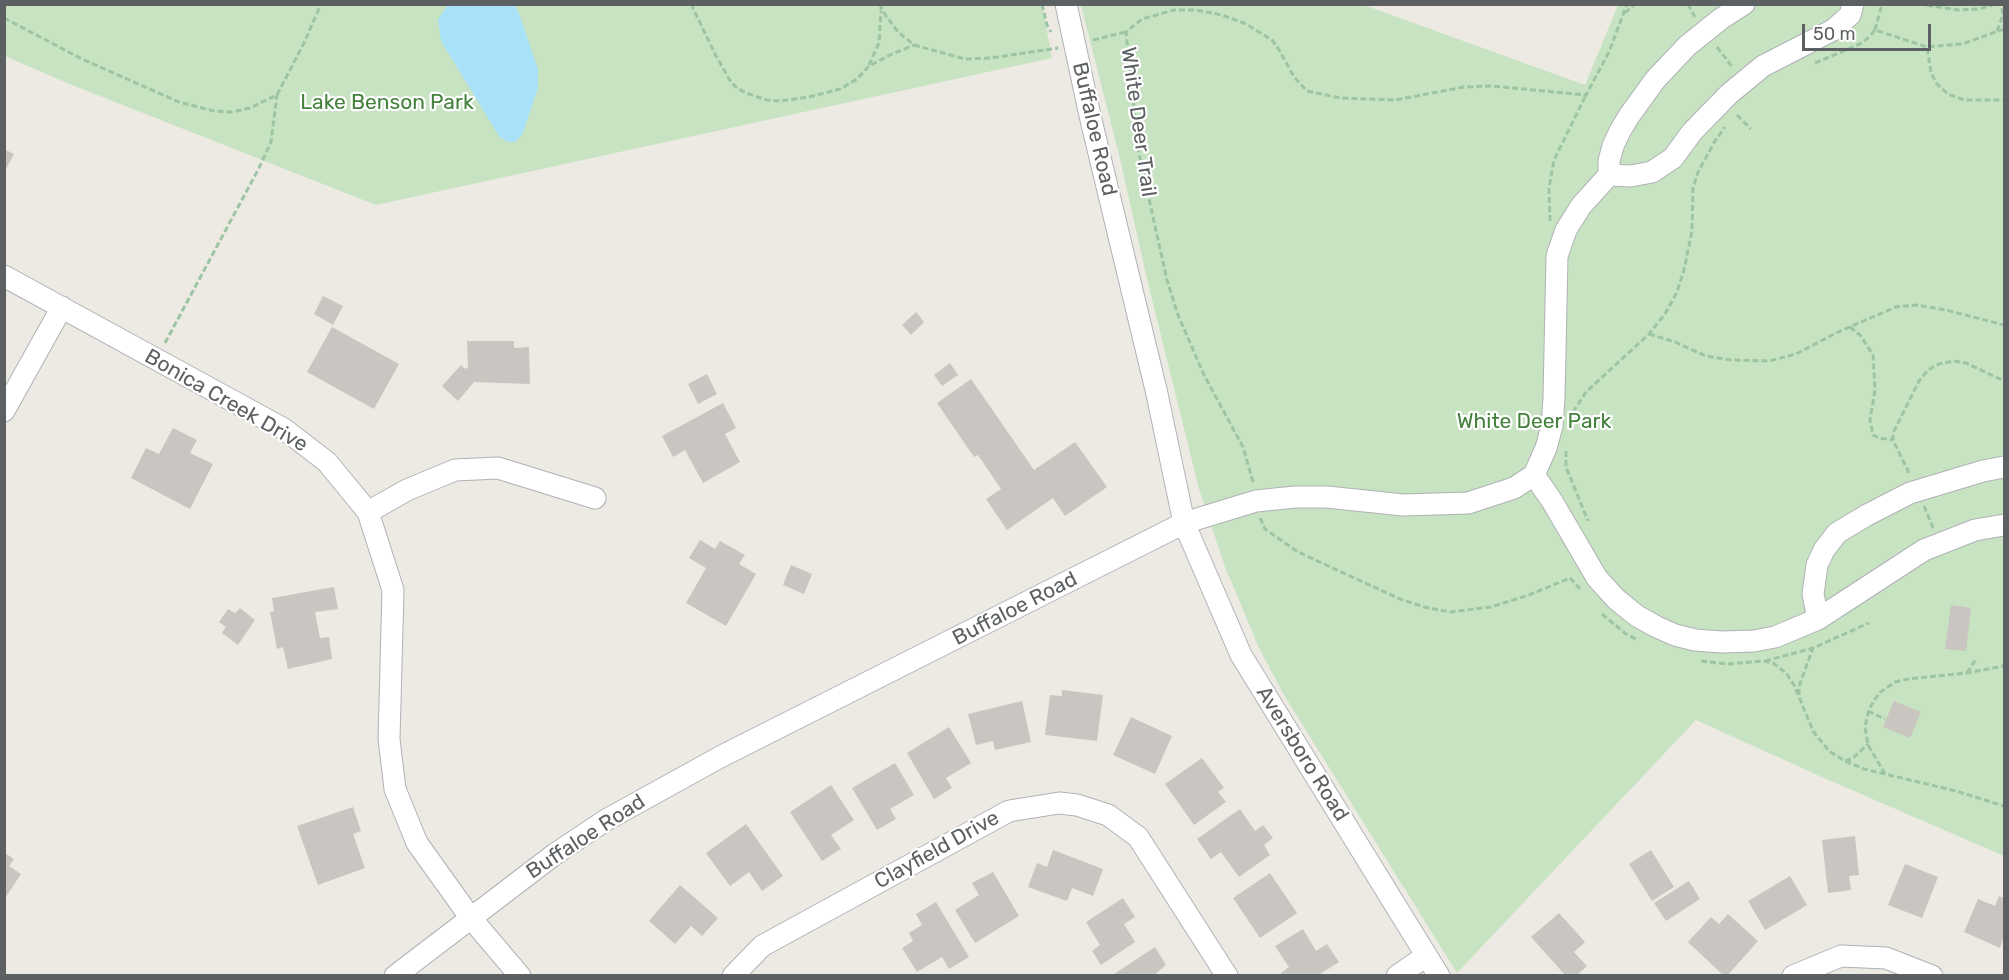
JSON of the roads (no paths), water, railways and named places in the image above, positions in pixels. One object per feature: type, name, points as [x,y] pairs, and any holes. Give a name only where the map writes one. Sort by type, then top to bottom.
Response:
[{"type":"street","name":"Buffaloe Road","points":[[395,975],[555,854],[615,814],[722,756],[1184,524],[1155,383],[1090,120],[1066,4]]},
{"type":"street","points":[[1184,524],[1256,501],[1295,497],[1327,497],[1403,505],[1468,503],[1514,489],[1534,475],[1546,448],[1552,426],[1557,256],[1566,230],[1581,206],[1609,175],[1609,161],[1620,131],[1655,80],[1687,46],[1744,4]]},
{"type":"street","points":[[1609,175],[1631,176],[1652,172],[1673,158],[1692,132],[1729,94],[1764,66],[1833,30],[1850,15],[1853,4]]},
{"type":"street","name":"Bonica Creek Drive","points":[[4,276],[284,429],[327,462],[368,512],[393,590],[389,739],[395,789],[417,843],[470,917]]},
{"type":"street","points":[[4,411],[62,307]]},
{"type":"street","points":[[1818,619],[1813,594],[1817,565],[1824,550],[1837,533],[1910,493],[2004,467]]},
{"type":"street","points":[[368,512],[407,490],[455,470],[498,468],[595,498]]},
{"type":"street","points":[[1534,475],[1597,578],[1616,598],[1657,627],[1695,640],[1754,641],[1775,637],[1818,619],[1924,550],[1976,530],[2004,525]]},
{"type":"street","name":"Aversboro Road","points":[[1184,524],[1241,655],[1439,975]]},
{"type":"street","name":"Clayfield Drive","points":[[733,975],[762,946],[1009,811],[1059,803],[1077,805],[1108,815],[1138,837],[1227,975]]},
{"type":"street","points":[[470,917],[520,975]]},
{"type":"street","points":[[1397,975],[1426,956]]},
{"type":"street","points":[[1793,975],[1840,956],[1886,958],[1932,975]]},
{"type":"water","points":[[448,5],[514,5],[518,11],[538,69],[538,88],[522,135],[515,142],[507,142],[499,136],[441,41],[438,19]]},
{"type":"park label","name":"Lake Benson Park","points":[[387,103]]},
{"type":"park label","name":"White Deer Park","points":[[1534,422]]}]
